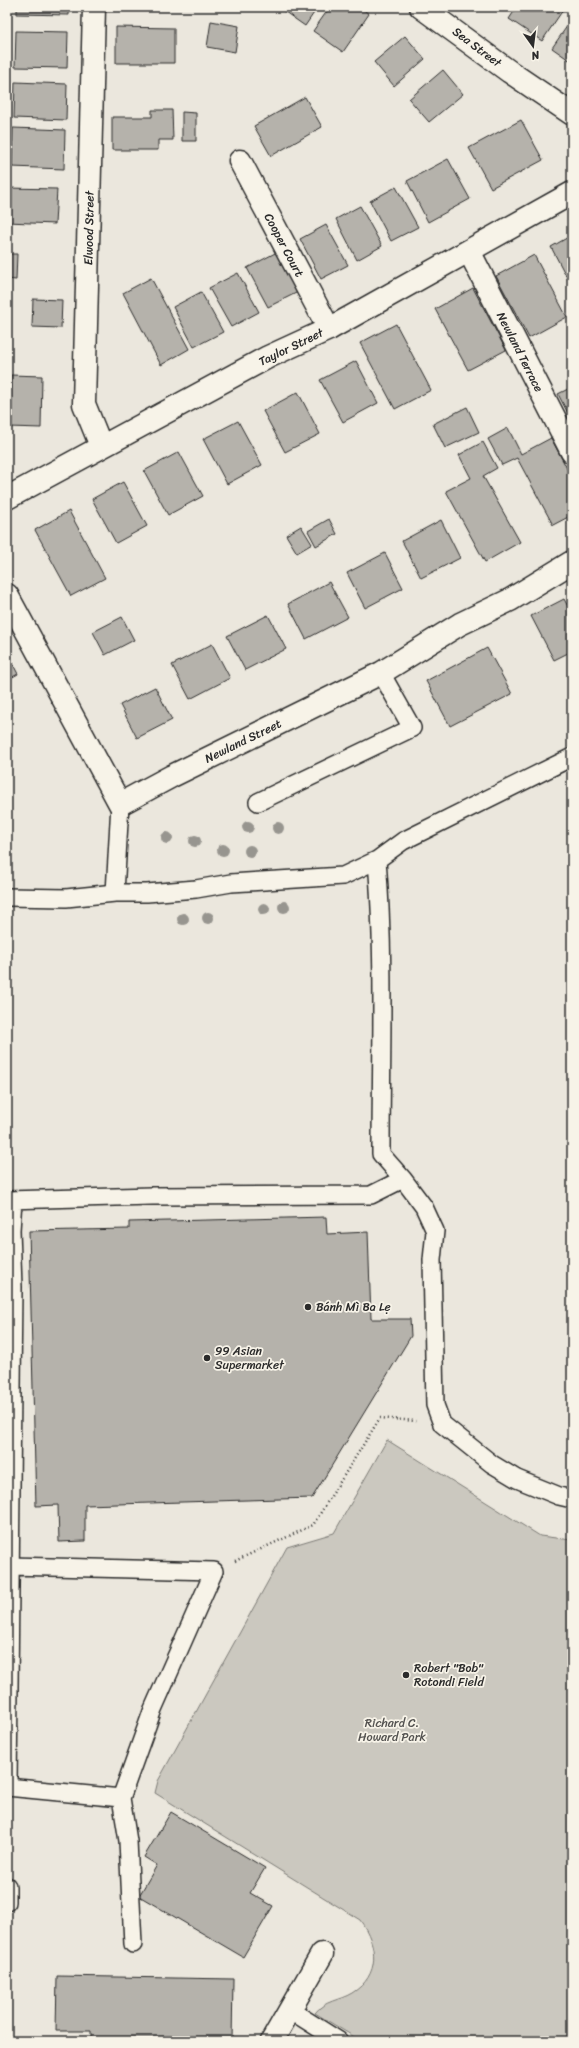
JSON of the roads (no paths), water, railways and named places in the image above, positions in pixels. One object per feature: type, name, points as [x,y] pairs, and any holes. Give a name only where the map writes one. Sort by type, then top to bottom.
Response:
[{"type":"street","name":"Elwood Street","points":[[94,7],[84,404],[101,446]]},
{"type":"street","name":"Sea Street","points":[[421,7],[510,72],[572,114]]},
{"type":"street","name":"Cooper Court","points":[[240,161],[329,328]]},
{"type":"street","name":"Taylor Street","points":[[7,498],[101,446],[268,358],[329,328],[572,193]]},
{"type":"street","name":"Newland Terrace","points":[[468,251],[572,452]]},
{"type":"street","name":"Newland Street","points":[[120,804],[172,776],[381,674],[460,624],[510,600],[572,562]]},
{"type":"street","points":[[7,595],[120,804]]},
{"type":"street","points":[[272,2041],[322,1954]]},
{"type":"lane","points":[[258,802],[412,728],[381,674]]},
{"type":"lane","points":[[7,897],[66,898],[115,893],[147,893],[196,889],[231,884],[344,876],[377,860],[403,841],[572,757]]},
{"type":"lane","points":[[115,893],[120,804]]},
{"type":"lane","points":[[377,860],[380,891],[382,1014],[380,1154],[403,1179],[424,1207],[435,1231],[432,1260],[435,1405],[442,1424],[492,1464],[517,1480],[559,1496],[572,1499]]},
{"type":"lane","points":[[120,1798],[8,1787],[10,1566],[10,1200],[138,1196],[371,1195],[403,1179]]},
{"type":"lane","points":[[10,1566],[214,1571],[153,1709],[120,1798],[128,1841],[133,1944]]},
{"type":"lane","points":[[7,1886],[7,1902]]},
{"type":"lane","points":[[290,2010],[339,2041]]},
{"type":"place","name":"Bánh Mì Ba Lẹ","points":[[308,1307]]},
{"type":"place","name":"99 Asian Supermarket","points":[[207,1358]]},
{"type":"place","name":"Robert \"Bob\" Rotondi Field","points":[[406,1675]]},
{"type":"park label","name":"Richard C. Howard Park","points":[[392,1730]]}]
